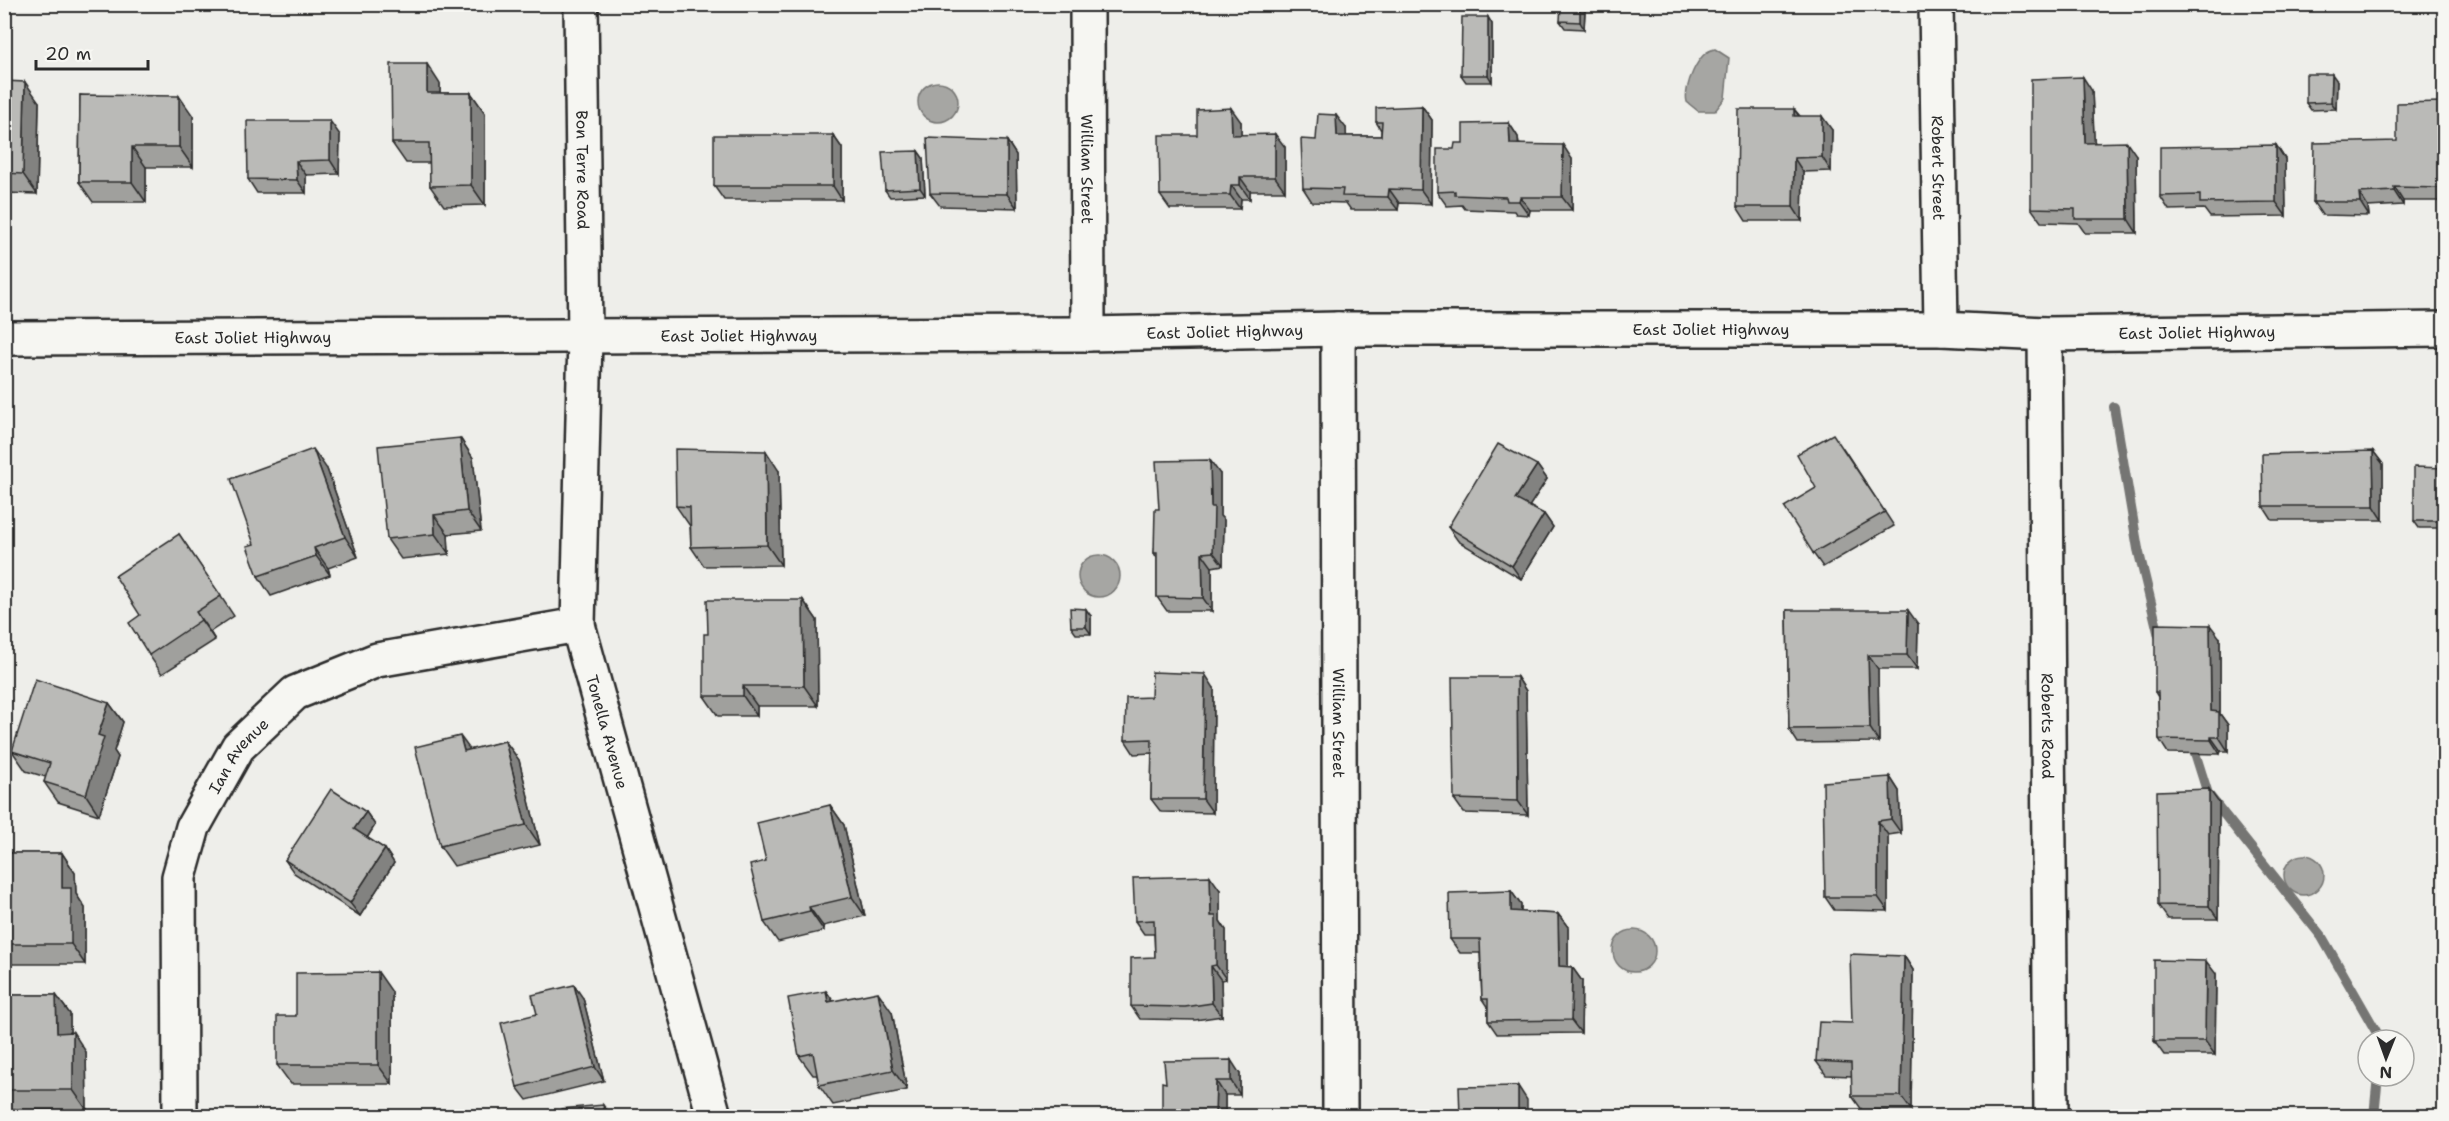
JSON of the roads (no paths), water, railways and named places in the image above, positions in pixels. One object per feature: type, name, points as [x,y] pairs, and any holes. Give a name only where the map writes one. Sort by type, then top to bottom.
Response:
[{"type":"street","name":"Bon Terre Road","points":[[581,4],[585,337]]},
{"type":"street","name":"William Street","points":[[1087,4],[1088,334]]},
{"type":"street","name":"Robert Street","points":[[1936,4],[1941,329]]},
{"type":"street","name":"East Joliet Highway","points":[[4,338],[1088,334],[1338,329],[1941,329],[2045,334],[2445,329]]},
{"type":"street","name":"William Street","points":[[1338,329],[1340,1116]]},
{"type":"street","name":"Roberts Road","points":[[2045,334],[2051,1116]]},
{"type":"street","name":"Tonella Avenue","points":[[585,337],[578,625],[714,1116]]},
{"type":"street","name":"Ian Avenue","points":[[180,1116],[179,877],[193,827],[238,747],[295,693],[377,660],[578,625]]},
{"type":"waterway","points":[[2114,407],[2138,549],[2159,636]]},
{"type":"waterway","points":[[2191,740],[2208,794],[2322,937],[2374,1028]]},
{"type":"waterway","points":[[2374,1116],[2377,1088]]}]
